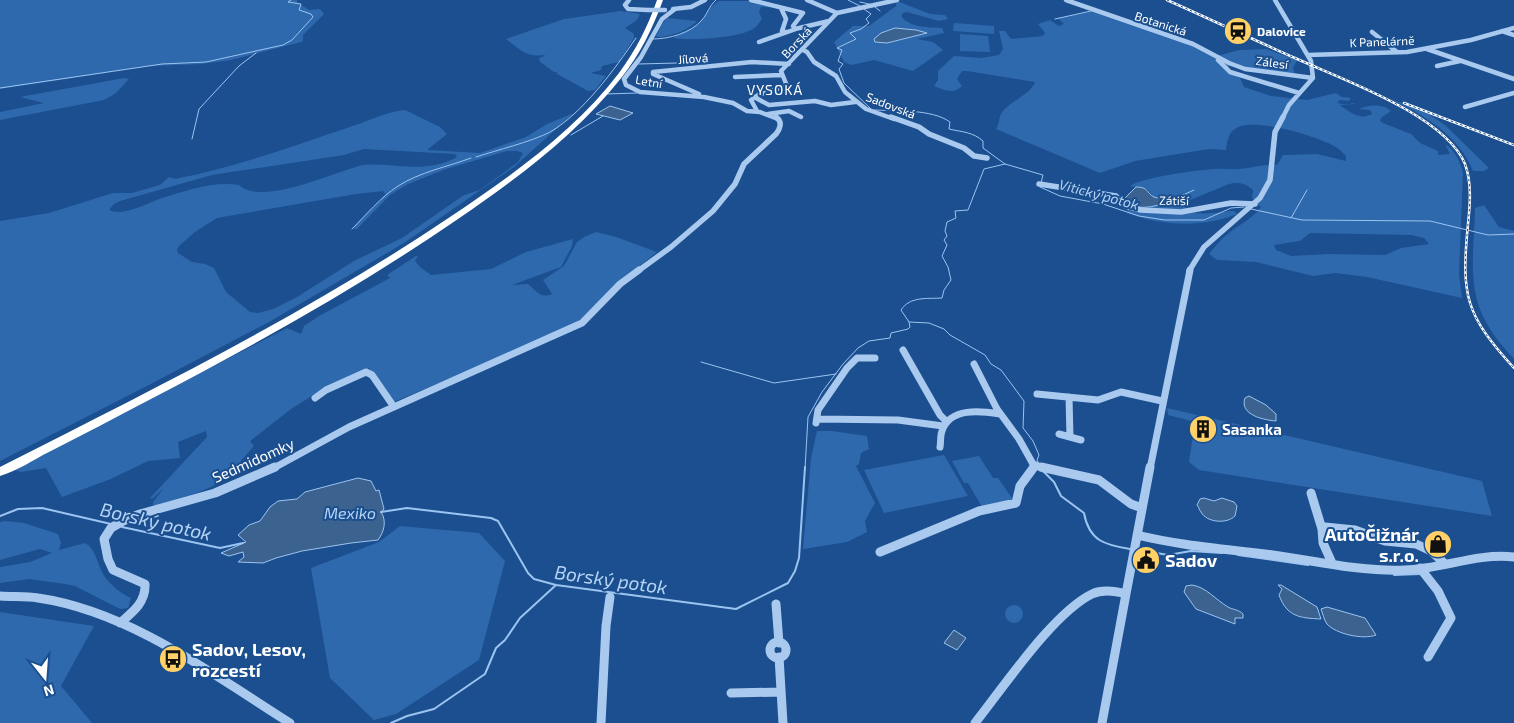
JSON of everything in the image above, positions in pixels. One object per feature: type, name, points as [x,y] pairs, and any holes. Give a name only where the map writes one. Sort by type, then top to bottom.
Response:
[{"type":"highway","points":[[0,466],[179,375],[285,318],[385,259],[484,193],[547,143],[601,91],[631,52],[648,22],[656,0]]},
{"type":"highway","points":[[0,472],[183,378],[288,321],[389,261],[489,194],[552,143],[606,91],[636,52],[652,22],[660,0]]},
{"type":"street","points":[[629,0],[625,5],[628,9],[648,10],[691,7],[705,0]]},
{"type":"street","points":[[751,0],[766,2],[803,13],[793,26],[796,29]]},
{"type":"street","name":"Borská","points":[[754,97],[787,86],[781,71],[837,13],[806,0]]},
{"type":"street","points":[[837,13],[881,5],[896,0]]},
{"type":"street","name":"Botanická","points":[[1066,0],[1193,44],[1212,54]]},
{"type":"street","points":[[1102,723],[1162,401],[1188,273],[1209,242],[1260,198],[1270,180],[1275,132],[1289,105],[1313,78],[1312,64],[1308,55],[1275,0]]},
{"type":"street","points":[[781,8],[786,19],[782,31],[786,32]]},
{"type":"street","name":"Letní","points":[[676,9],[662,19],[646,48],[623,81],[629,88],[643,92],[700,96],[735,104],[746,113],[763,113]]},
{"type":"street","points":[[759,42],[796,29],[829,22]]},
{"type":"street","name":"K Panelárně","points":[[1308,55],[1397,52],[1471,40],[1514,28]]},
{"type":"street","points":[[1501,31],[1514,35]]},
{"type":"street","points":[[1372,32],[1397,52]]},
{"type":"street","points":[[1427,48],[1514,79]]},
{"type":"street","name":"Sadovská","points":[[803,50],[807,52],[814,62],[836,76],[845,92],[855,102],[871,111],[913,124],[929,134],[955,144],[974,156],[987,158]]},
{"type":"street","points":[[1212,54],[1230,72],[1299,93]]},
{"type":"street","name":"Zálesí","points":[[1212,54],[1245,69],[1313,78]]},
{"type":"street","points":[[1437,66],[1461,61]]},
{"type":"street","name":"Jílová","points":[[700,96],[653,74],[653,72],[752,62],[789,64]]},
{"type":"street","points":[[1505,76],[1514,73]]},
{"type":"street","points":[[735,77],[782,75]]},
{"type":"street","points":[[1465,107],[1514,93]]},
{"type":"street","points":[[801,117],[790,111],[763,113],[751,100],[754,97],[769,105],[815,101],[831,105],[855,102]]},
{"type":"street","name":"Sedmidomky","points":[[120,623],[145,598],[146,590],[145,584],[113,570],[108,559],[104,539],[115,526],[140,514],[214,493],[248,480],[292,459],[349,427],[582,323],[620,284],[678,242],[713,211],[735,184],[744,164],[780,128],[778,118],[763,113]]},
{"type":"street","name":"Zátiší","points":[[1040,184],[1116,196],[1125,206],[1141,210],[1181,212],[1231,204],[1254,204]]},
{"type":"street","points":[[903,350],[945,424]]},
{"type":"street","points":[[875,358],[858,358],[847,368],[818,410],[817,421],[898,420],[945,424]]},
{"type":"street","points":[[974,364],[1000,414],[1018,439],[1029,459],[1036,465],[1045,469],[1098,480],[1131,504],[1142,508]]},
{"type":"street","points":[[315,398],[326,390],[366,372],[372,375],[394,407]]},
{"type":"street","points":[[1037,394],[1098,400],[1121,392],[1162,401]]},
{"type":"street","points":[[1069,397],[1070,437]]},
{"type":"street","points":[[940,447],[945,424],[953,417],[969,412],[1000,414]]},
{"type":"street","points":[[1059,434],[1081,440]]},
{"type":"street","points":[[880,552],[979,511],[1016,503],[1020,486],[1036,465]]},
{"type":"street","points":[[1311,492],[1322,529],[1323,544],[1332,563]]},
{"type":"street","points":[[1322,529],[1333,527],[1355,530],[1385,542],[1416,544],[1431,551],[1444,563]]},
{"type":"street","points":[[1137,535],[1183,545],[1396,570],[1420,568],[1484,555],[1511,556]]},
{"type":"street","points":[[1420,568],[1429,577],[1442,596],[1451,618],[1428,657]]},
{"type":"street","points":[[976,723],[1057,623],[1074,607],[1089,595],[1099,591],[1110,590],[1126,594]]},
{"type":"street","points":[[0,596],[44,599],[120,623],[188,660],[290,723]]},
{"type":"street","points":[[601,723],[606,626],[610,597]]},
{"type":"street","points":[[776,604],[779,643],[784,645],[786,649],[784,654],[779,657],[780,692],[784,723]]},
{"type":"street","points":[[731,693],[780,692]]},
{"type":"shaded area","points":[[0,0],[297,0],[297,2],[309,10],[320,9],[324,14],[303,35],[303,41],[301,42],[231,60],[201,64],[151,66],[0,89]]},
{"type":"shaded area","points":[[719,1],[753,1],[779,8],[761,7],[759,12],[762,19],[754,28],[744,33],[713,38],[673,38],[697,25],[712,6]]},
{"type":"shaded area","points":[[897,1],[930,14],[945,15],[948,19],[939,21],[907,12],[901,16],[914,25],[942,28],[944,33],[917,39],[933,42],[943,50],[913,71],[874,60],[851,65],[844,62],[834,42],[853,26],[869,26],[896,6]],"holes":[[[899,28],[927,33],[887,43],[886,31]]]},
{"type":"shaded area","points":[[621,11],[640,14],[637,20],[625,28],[634,34],[634,38],[619,62],[602,66],[601,70],[591,73],[606,76],[595,90],[588,91],[556,73],[558,72],[554,72],[540,62],[539,58],[544,55],[528,54],[506,39],[564,19]]},
{"type":"shaded area","points":[[1094,11],[1191,44],[1210,55],[1221,55],[1239,50],[1266,49],[1297,60],[1293,68],[1295,74],[1229,66],[1225,71],[1240,78],[1244,87],[1271,96],[1307,100],[1336,93],[1342,97],[1351,98],[1349,101],[1340,100],[1337,103],[1346,105],[1339,105],[1359,116],[1372,114],[1370,110],[1359,109],[1363,107],[1384,107],[1391,111],[1381,118],[1380,121],[1383,123],[1411,134],[1420,143],[1438,151],[1438,155],[1450,154],[1445,144],[1457,157],[1463,174],[1459,274],[1462,298],[1367,277],[1335,273],[1313,276],[1256,262],[1217,260],[1209,254],[1226,235],[1250,218],[1261,207],[1252,198],[1253,190],[1242,184],[1229,184],[1183,203],[1186,208],[1198,213],[1234,211],[1237,214],[1224,219],[1182,224],[1154,221],[1127,213],[1129,205],[1146,208],[1166,203],[1160,197],[1153,197],[1147,189],[1130,186],[1145,180],[1171,174],[1277,165],[1283,155],[1317,154],[1346,161],[1346,156],[1336,147],[1314,137],[1269,126],[1243,126],[1231,133],[1226,150],[1209,149],[1135,161],[1100,173],[996,129],[1003,111],[1033,87],[1035,82],[962,71],[957,79],[962,86],[959,89],[949,91],[934,86],[938,80],[938,71],[954,56],[981,58],[999,55],[1003,49],[999,31],[1005,31],[1011,39],[1043,36],[1045,33],[1038,24],[1050,20],[1059,26],[1064,24],[1058,18]],"holes":[[[1310,233],[1411,235],[1424,238],[1429,244],[1401,248],[1385,255],[1328,254],[1291,256],[1276,250],[1274,245],[1300,241]]]},
{"type":"shaded area","points":[[667,18],[697,21],[679,32],[663,37],[656,36]]},
{"type":"shaded area","points":[[954,23],[994,26],[994,34],[953,31]]},
{"type":"shaded area","points":[[960,34],[988,36],[990,52],[960,51]]},
{"type":"shaded area","points":[[124,78],[129,79],[116,93],[104,100],[0,120],[0,112],[44,103],[20,97]]},
{"type":"shaded area","points":[[1389,98],[1429,114],[1446,126],[1489,168],[1484,171],[1473,171],[1467,158],[1449,136],[1414,111]]},
{"type":"shaded area","points":[[405,110],[440,127],[447,134],[427,150],[480,153],[526,137],[547,124],[574,113],[514,167],[404,243],[269,322],[0,461],[0,221],[49,213],[113,193],[132,193],[160,185],[169,177],[175,179],[240,163]],"holes":[[[364,149],[455,154],[457,157],[439,164],[422,167],[363,165],[300,186],[264,192],[250,191],[239,185],[219,184],[162,198],[128,211],[115,212],[109,210],[120,201],[212,175],[344,155]],[[507,151],[523,153],[518,162],[480,190],[464,195],[402,238],[354,261],[297,297],[273,309],[258,313],[250,312],[226,292],[214,268],[192,262],[178,253],[177,250],[195,232],[217,218],[383,191],[385,194],[380,201],[356,224],[354,229],[357,229],[390,195],[408,184],[446,169]]]},
{"type":"shaded area","points":[[1484,205],[1499,227],[1514,231],[1514,359],[1486,322],[1475,289],[1473,253],[1475,208]]},
{"type":"shaded area","points":[[596,232],[657,252],[612,288],[581,319],[562,331],[396,401],[392,401],[369,368],[315,394],[291,409],[250,441],[254,446],[237,466],[218,483],[204,490],[158,505],[153,505],[153,502],[164,488],[152,499],[150,498],[207,437],[206,431],[178,442],[180,458],[148,461],[111,479],[62,497],[46,468],[21,472],[14,470],[287,328],[301,334],[304,326],[390,278],[387,275],[416,256],[418,256],[415,261],[431,275],[491,269],[526,252],[573,239],[572,246],[561,267],[512,285],[528,284],[539,294],[545,296],[552,294],[543,280],[564,266],[577,242]]},
{"type":"shaded area","points":[[1167,408],[1482,481],[1492,516],[1199,470],[1189,462],[1195,422],[1168,415]]},
{"type":"shaded area","points":[[817,431],[867,436],[869,449],[861,453],[859,464],[856,466],[875,503],[865,521],[867,532],[847,542],[803,549],[811,458]]},
{"type":"shaded area","points":[[944,455],[968,496],[884,513],[864,470]]},
{"type":"shaded area","points":[[979,456],[993,478],[998,478],[1014,501],[982,507],[968,483],[964,483],[952,461]]},
{"type":"shaded area","points":[[0,522],[24,523],[58,534],[61,543],[59,550],[85,543],[92,549],[106,578],[115,588],[131,598],[128,608],[121,609],[75,586],[65,584],[29,579],[0,583],[0,567],[30,562],[52,553],[40,549],[0,560]]},
{"type":"shaded area","points":[[400,526],[479,533],[505,561],[479,660],[396,714],[374,720],[330,678],[311,568],[379,542]]},
{"type":"shaded area","points":[[1014,605],[1020,608],[1023,614],[1020,620],[1014,623],[1008,620],[1005,614],[1008,608]]},
{"type":"shaded area","points":[[0,612],[94,626],[61,686],[92,723],[0,723]]},
{"type":"water","points":[[895,28],[927,33],[887,43],[875,42],[874,39],[881,33]]},
{"type":"water","points":[[610,106],[633,113],[620,120],[596,114]]},
{"type":"water","points":[[1136,187],[1145,189],[1154,197],[1169,201],[1145,207],[1127,204],[1123,200]]},
{"type":"water","points":[[1249,396],[1266,405],[1276,414],[1276,421],[1259,418],[1249,412],[1244,404],[1245,398]]},
{"type":"water","name":"Mexiko","points":[[358,478],[371,481],[376,491],[379,490],[384,509],[381,512],[384,523],[382,534],[378,540],[302,551],[263,563],[238,562],[244,557],[243,552],[229,556],[221,553],[246,542],[238,535],[249,525],[260,521],[270,507],[278,501],[297,499],[305,492]]},
{"type":"water","points":[[1204,498],[1214,501],[1222,498],[1234,502],[1237,506],[1235,516],[1231,519],[1217,521],[1204,516],[1197,505],[1200,499]]},
{"type":"water","points":[[1192,585],[1202,588],[1228,607],[1241,612],[1243,618],[1235,618],[1235,624],[1196,609],[1184,592],[1186,586]]},
{"type":"water","points":[[1278,585],[1317,607],[1321,619],[1301,617],[1290,612],[1282,602],[1279,595],[1282,589]]},
{"type":"water","points":[[1327,607],[1365,618],[1376,635],[1357,636],[1331,628],[1327,624],[1321,609]]},
{"type":"water","points":[[954,630],[966,638],[957,650],[944,643]]},
{"type":"waterway","points":[[0,88],[162,64],[206,62],[283,45],[292,40],[313,17],[311,14],[299,10],[301,4],[288,2],[291,0]]},
{"type":"waterway","points":[[653,39],[666,38],[686,32],[702,20],[716,0]]},
{"type":"waterway","name":"Vitický potok","points":[[848,0],[860,6]]},
{"type":"waterway","points":[[860,2],[869,4]]},
{"type":"waterway","points":[[875,7],[880,11]]},
{"type":"waterway","name":"Vitický potok","points":[[864,9],[871,14],[866,19],[869,23],[861,29],[850,33],[856,39],[837,48],[842,50],[838,61],[843,64],[839,69],[844,83],[871,109]]},
{"type":"waterway","points":[[1055,19],[1091,11]]},
{"type":"waterway","points":[[476,157],[533,139],[550,132],[562,124],[586,103],[636,38]]},
{"type":"waterway","points":[[192,139],[199,109],[239,66],[256,53]]},
{"type":"waterway","points":[[639,64],[677,63],[700,58]]},
{"type":"waterway","points":[[606,94],[637,93]]},
{"type":"waterway","name":"Vitický potok","points":[[874,110],[924,113],[942,118],[950,122],[949,129],[979,138],[983,141],[983,148],[1005,164]]},
{"type":"waterway","points":[[571,135],[603,116]]},
{"type":"waterway","points":[[352,229],[379,201],[406,181],[424,173],[471,158]]},
{"type":"waterway","points":[[909,322],[901,310],[909,302],[942,298],[944,290],[951,280],[948,267],[942,256],[947,245],[944,240],[947,236],[945,231],[947,222],[956,218],[955,211],[968,210],[984,169],[1005,164]]},
{"type":"waterway","name":"Vitický potok","points":[[1005,164],[1043,175],[1041,183]]},
{"type":"waterway","name":"Vitický potok","points":[[1040,187],[1060,196],[1103,204],[1139,216],[1165,220],[1204,220],[1231,208],[1244,207]]},
{"type":"waterway","points":[[1181,196],[1194,190]]},
{"type":"waterway","points":[[1291,218],[1307,190]]},
{"type":"waterway","points":[[1167,199],[1177,197]]},
{"type":"waterway","name":"Vitický potok","points":[[1251,209],[1291,218]]},
{"type":"waterway","name":"Vitický potok","points":[[1291,218],[1302,220],[1430,221],[1488,235],[1514,234]]},
{"type":"waterway","name":"Borský potok","points":[[835,374],[858,348],[869,341],[890,338],[891,333],[908,329],[910,327],[909,322]]},
{"type":"waterway","points":[[909,322],[929,323],[944,329],[950,335],[985,355],[991,364],[1001,370],[1024,401],[1023,428],[1033,441],[1039,455],[1037,460],[1039,463]]},
{"type":"waterway","points":[[701,362],[774,383],[835,374]]},
{"type":"waterway","name":"Borský potok","points":[[805,469],[808,417],[822,392],[835,374]]},
{"type":"waterway","name":"Borský potok","points":[[556,585],[736,609],[788,583],[795,571],[799,558],[805,467]]},
{"type":"waterway","points":[[1043,471],[1054,482],[1061,496],[1084,513],[1086,522],[1094,536],[1113,546],[1130,549]]},
{"type":"waterway","name":"Borský potok","points":[[0,516],[18,509],[42,508],[111,524]]},
{"type":"waterway","name":"Borský potok","points":[[381,512],[407,508],[491,518],[498,521],[528,573],[534,579],[556,585]]},
{"type":"waterway","name":"Borský potok","points":[[122,527],[220,548],[243,543]]},
{"type":"waterway","points":[[1139,550],[1168,555],[1191,551],[1222,553]]},
{"type":"waterway","points":[[1238,555],[1308,565]]},
{"type":"waterway","points":[[1394,575],[1420,574]]},
{"type":"waterway","points":[[391,723],[407,716],[434,709],[485,674],[496,648],[505,640],[520,618],[556,585]]},
{"type":"railway","points":[[1167,0],[1390,100],[1415,114],[1454,146],[1465,164],[1470,186],[1465,269],[1470,303],[1485,333],[1514,368]]},
{"type":"railway","points":[[1404,103],[1514,145]]},
{"type":"place","name":"Dalovice","points":[[1238,31]]},
{"type":"place","name":"Sasanka","points":[[1203,429]]},
{"type":"place","name":"AutoČižnár s.r.o.","points":[[1438,544]]},
{"type":"place","name":"Sadov","points":[[1146,560]]},
{"type":"place","name":"Sadov, Lesov, rozcestí","points":[[173,659]]},
{"type":"district","name":"VYSOKÁ","points":[[775,89]]}]
